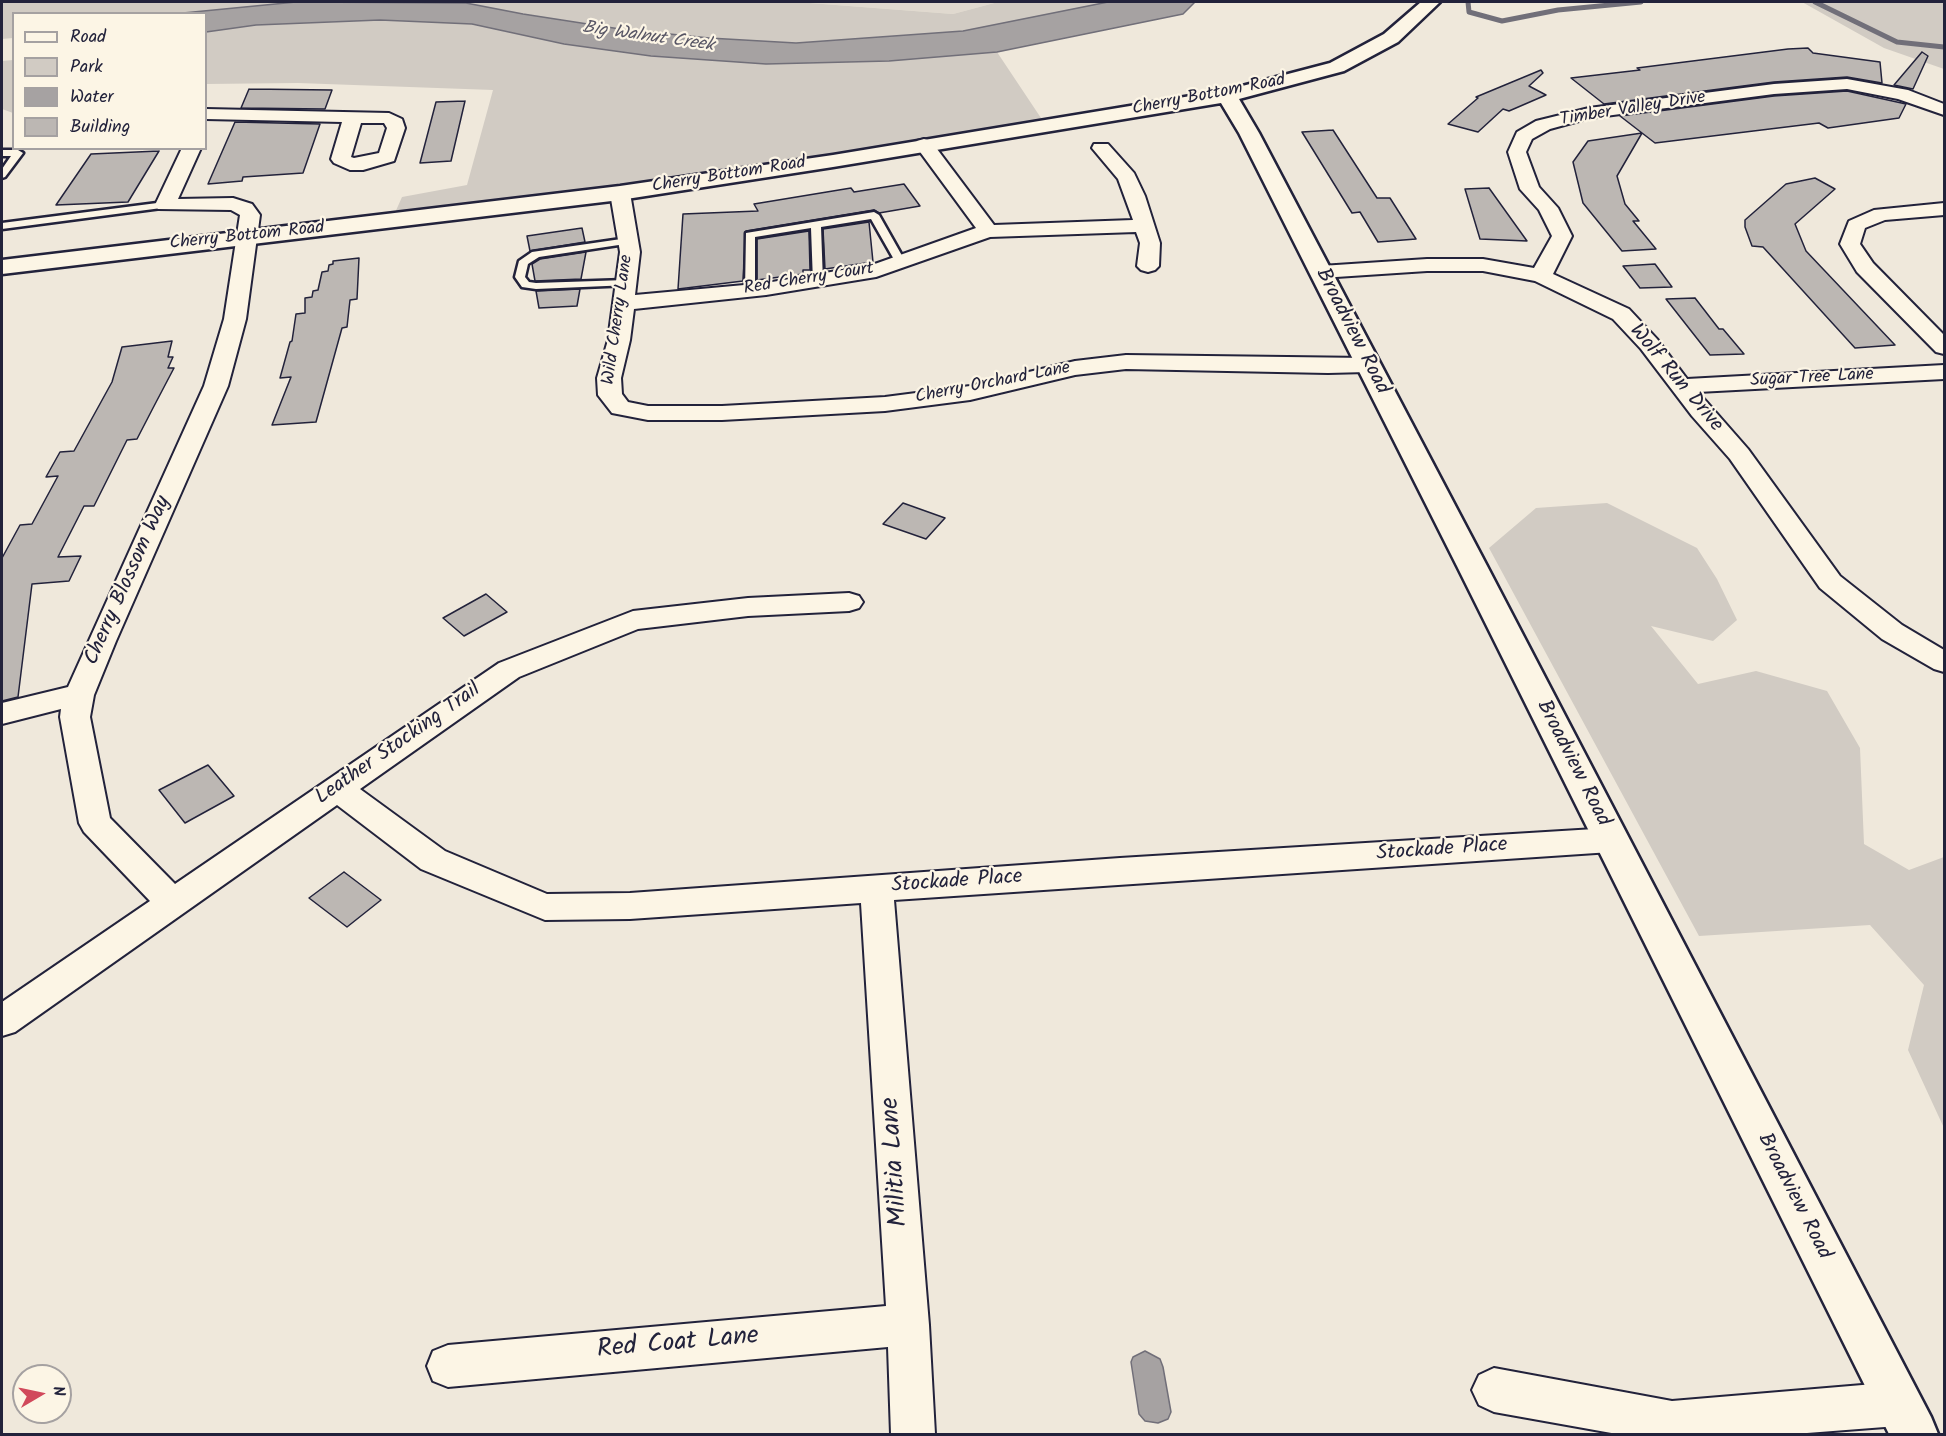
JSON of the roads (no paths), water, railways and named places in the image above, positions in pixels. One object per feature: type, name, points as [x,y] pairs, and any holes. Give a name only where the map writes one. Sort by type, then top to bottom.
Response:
[{"type":"main road","name":"Cherry Bottom Road","points":[[2,267],[620,193],[1227,96],[1337,67],[1391,38],[1431,2]]},
{"type":"main road","name":"Broadview Road","points":[[1227,96],[1249,133],[1321,272],[1906,1419]]},
{"type":"street","name":"Timber Valley Drive","points":[[1541,276],[1562,236],[1548,208],[1530,189],[1517,152],[1524,136],[1543,124],[1590,113],[1774,89],[1847,84],[1902,94],[1944,110]]},
{"type":"street","points":[[207,116],[353,118]]},
{"type":"street","points":[[924,145],[988,231]]},
{"type":"street","points":[[1101,148],[1127,177],[1150,243],[1148,266]]},
{"type":"street","points":[[165,205],[191,150]]},
{"type":"street","name":"Wild Cherry Lane","points":[[620,193],[630,252],[619,340],[609,378],[610,395],[620,408]]},
{"type":"street","name":"Cherry Blossom Way","points":[[165,205],[233,204],[246,208],[250,215],[248,241],[236,318],[216,386],[79,695],[75,717],[95,823],[172,902]]},
{"type":"street","points":[[1944,209],[1881,214],[1856,225],[1850,244],[1865,267],[1944,347]]},
{"type":"street","name":"Red Cherry Court","points":[[625,293],[750,291],[818,282],[876,271],[988,231],[1144,226]]},
{"type":"street","name":"Wolf Run Drive","points":[[1321,272],[1427,265],[1483,265],[1541,276],[1621,314],[1649,344],[1680,386],[1739,454],[1830,582],[1892,632],[1944,662]]},
{"type":"street","name":"Cherry Orchard Lane","points":[[620,408],[648,412],[722,413],[885,404],[970,393],[1075,368],[1126,362],[1367,365]]},
{"type":"street","name":"Sugar Tree Lane","points":[[1680,386],[1944,372]]},
{"type":"street","name":"Leather Stocking Trail","points":[[2,1021],[508,670],[633,620],[748,607],[849,602]]},
{"type":"street","points":[[2,713],[79,695]]},
{"type":"street","name":"Stockade Place","points":[[336,788],[433,860],[545,907],[630,906],[1120,871],[1611,840]]},
{"type":"street","name":"Militia Lane","points":[[877,890],[908,1325],[913,1434]]},
{"type":"street","name":"Red Coat Lane","points":[[448,1366],[908,1325]]},
{"type":"street","points":[[1494,1390],[1672,1423],[1906,1419]]},
{"type":"lane","points":[[2,153],[18,153],[2,175]]},
{"type":"lane","points":[[2,226],[165,205]]},
{"type":"lane","points":[[750,291],[748,249],[750,235],[874,215],[900,261]]},
{"type":"lane","points":[[816,224],[818,282]]},
{"type":"lane","points":[[625,293],[526,285],[520,277],[523,263],[536,254],[628,241]]},
{"type":"water","name":"Big Walnut Creek","points":[[296,2],[466,3],[620,29],[709,38],[796,43],[963,31],[1108,2],[1195,2],[1183,14],[997,52],[889,61],[766,64],[651,56],[564,44],[472,24],[380,20],[256,25],[207,32],[207,12],[193,12]]},
{"type":"water","points":[[1145,1351],[1160,1359],[1163,1367],[1171,1412],[1168,1419],[1158,1423],[1145,1421],[1139,1414],[1131,1362],[1133,1357]]},
{"type":"waterway","points":[[1468,2],[1469,12],[1502,21],[1558,10],[1641,2]]},
{"type":"waterway","points":[[1815,2],[1897,42],[1944,47]]}]
